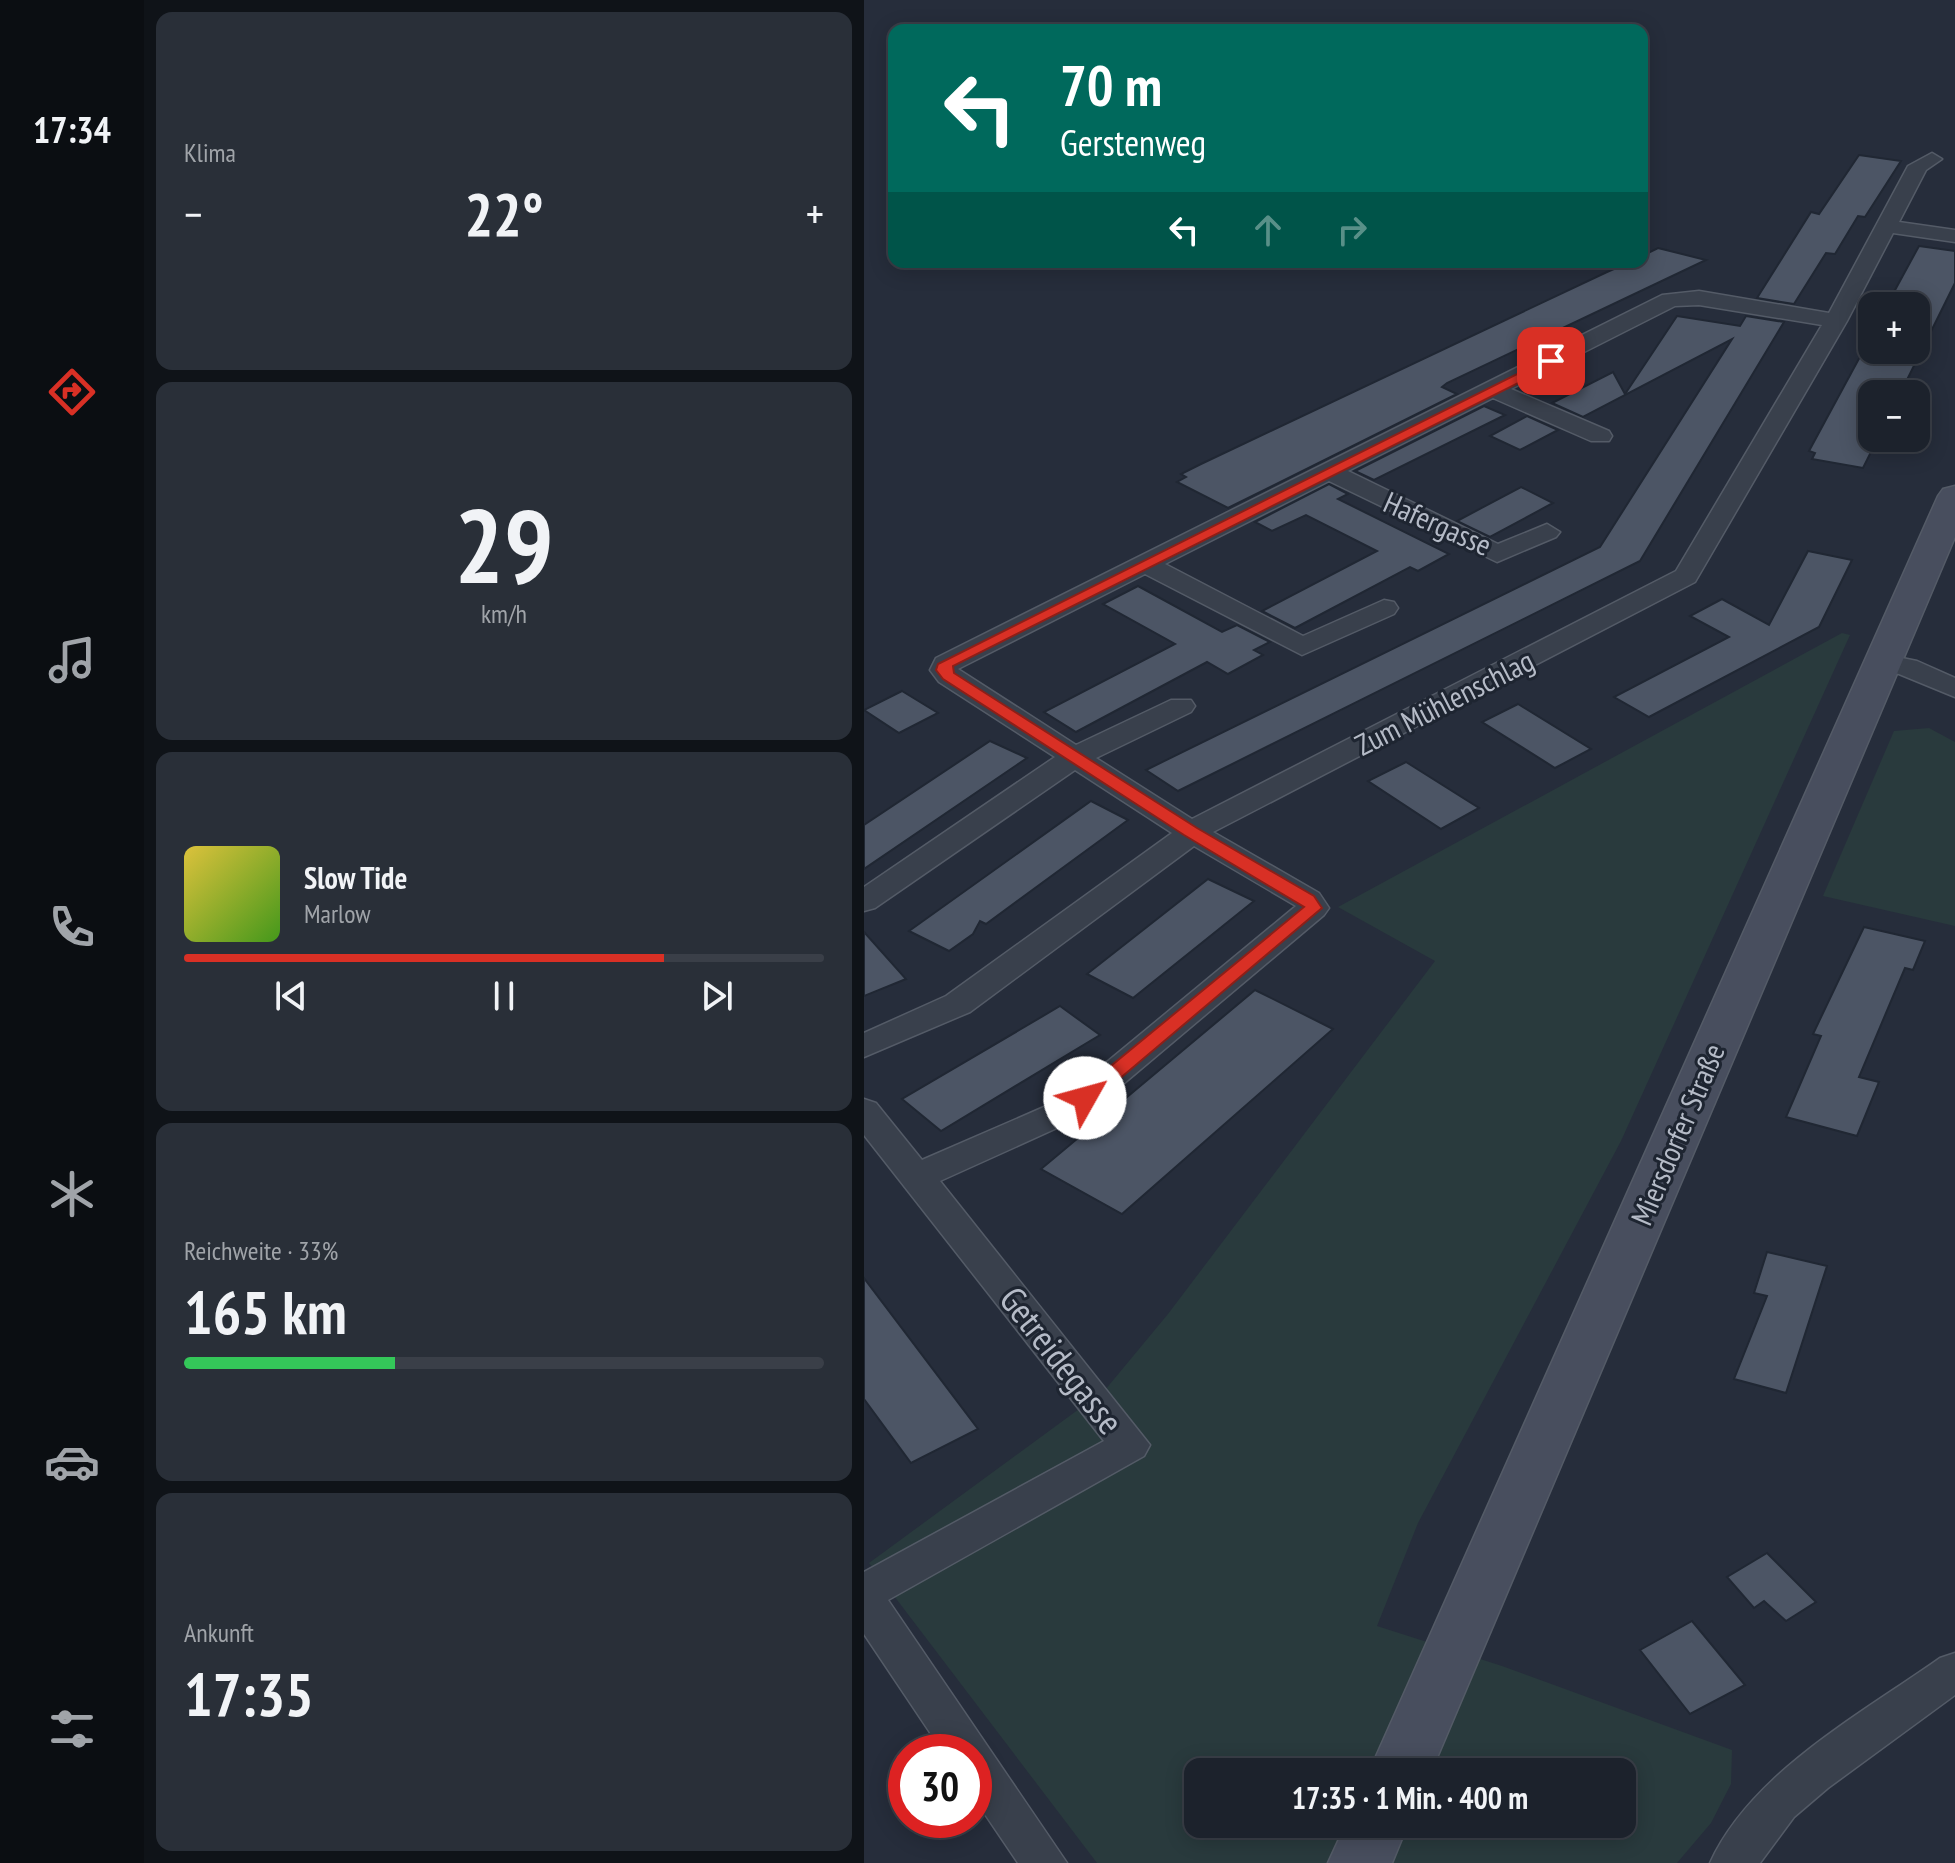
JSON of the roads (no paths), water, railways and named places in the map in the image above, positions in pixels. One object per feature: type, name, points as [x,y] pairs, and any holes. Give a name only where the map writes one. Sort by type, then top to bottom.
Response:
[{"type":"street","name":"Zum Mühlenschlag","points":[[864,1046],[958,1004],[1191,832],[1686,576],[1836,321],[1918,166],[1932,159]]},
{"type":"street","points":[[1886,226],[1955,236]]},
{"type":"street","points":[[916,1177],[1056,1115],[1085,1098],[1313,908],[1308,900],[1191,832],[949,676],[944,670],[946,664],[1678,298],[1699,298],[1836,321]]},
{"type":"street","points":[[1494,390],[1600,436]]},
{"type":"street","name":"Hafergasse","points":[[1330,472],[1497,554],[1547,532]]},
{"type":"street","name":"Miersdorfer Straße","points":[[1406,1758],[1955,496]]},
{"type":"street","points":[[1147,565],[1302,647],[1384,608]]},
{"type":"street","points":[[1882,662],[1907,667],[1955,689]]},
{"type":"street","points":[[864,901],[1074,757],[1181,706]]},
{"type":"street","name":"Getreidegasse","points":[[864,1111],[1130,1445],[864,1596]]},
{"type":"street","points":[[864,1596],[956,1734]]},
{"type":"street","points":[[1733,1863],[1778,1803],[1812,1774],[1955,1671]]},
{"type":"street","points":[[992,1786],[1044,1863]]},
{"type":"street","points":[[1360,1863],[1371,1838]]}]
